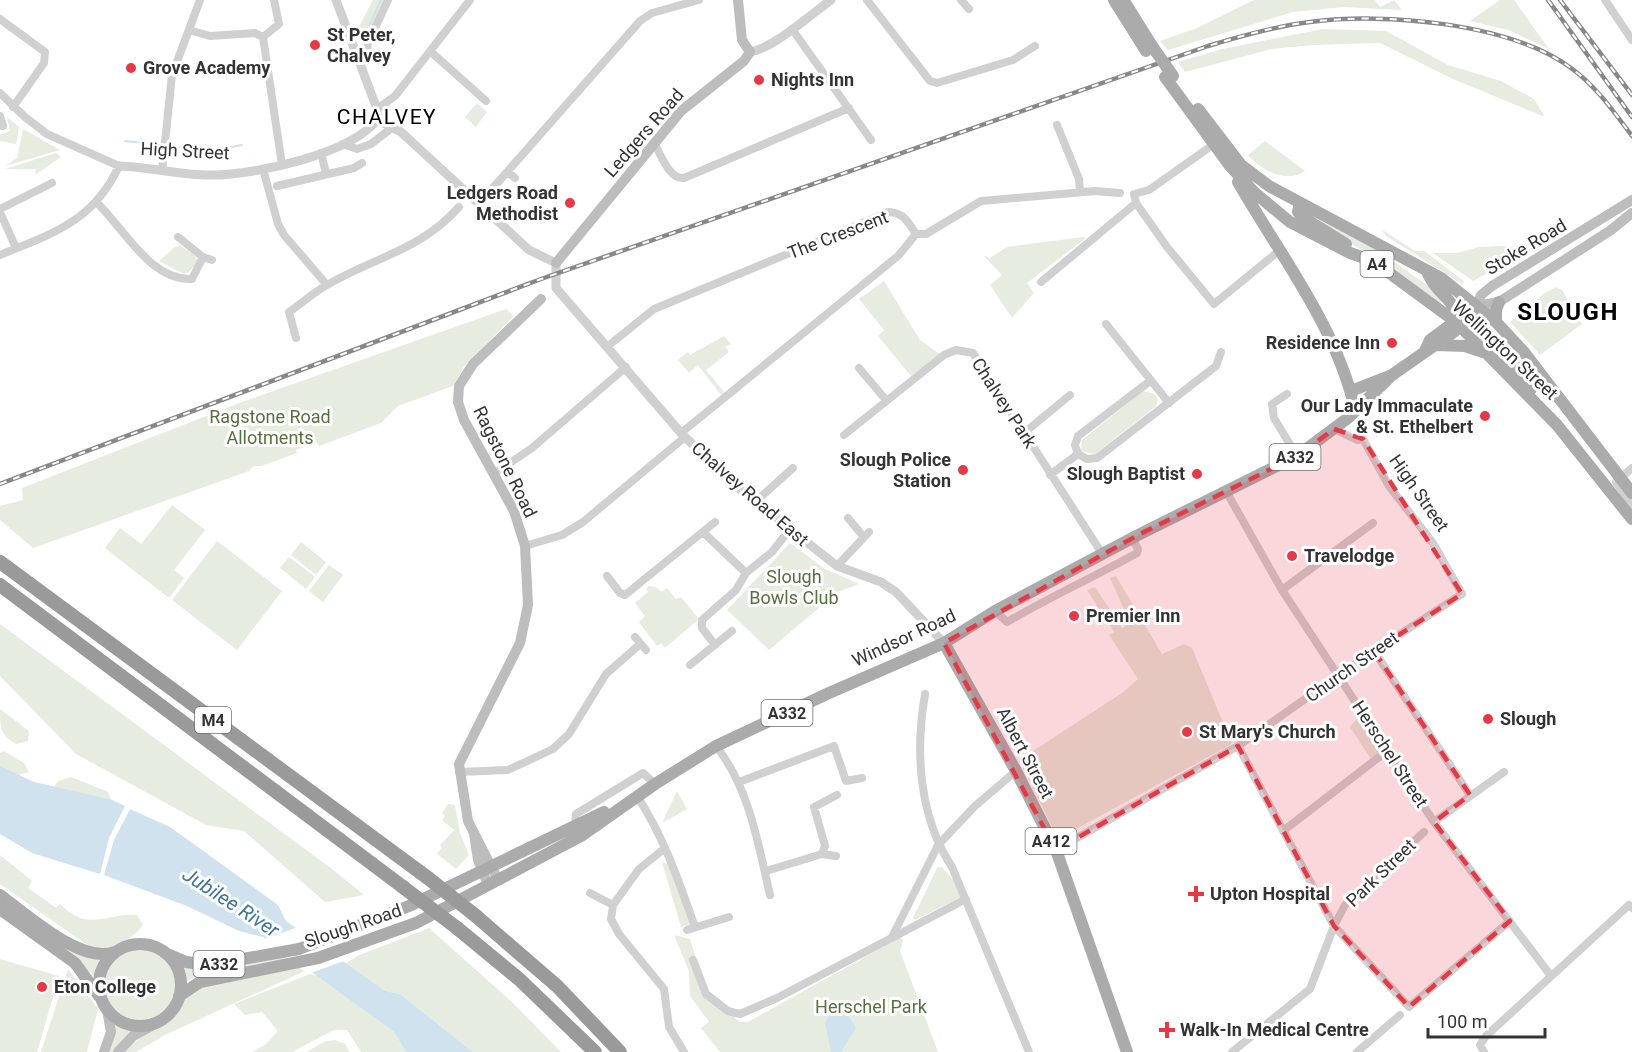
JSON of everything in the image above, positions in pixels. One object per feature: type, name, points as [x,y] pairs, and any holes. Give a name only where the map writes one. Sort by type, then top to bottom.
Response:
[{"type":"highway","name":"M4","points":[[0,562],[428,878],[541,971],[620,1052]]},
{"type":"highway","name":"M4","points":[[0,585],[457,928],[519,979],[595,1052]]},
{"type":"main road","points":[[738,0],[742,40],[750,52]]},
{"type":"main road","name":"Wellington Street","points":[[1114,0],[1214,144],[1255,194],[1290,222],[1350,253],[1374,261],[1456,322],[1540,406],[1590,462],[1632,519]]},
{"type":"main road","name":"Wellington Street","points":[[1123,0],[1149,49]]},
{"type":"main road","name":"Ledgers Road","points":[[556,263],[681,111],[744,61],[750,52]]},
{"type":"main road","name":"Wellington Street","points":[[1169,77],[1241,165],[1269,186],[1397,253],[1428,274],[1442,278],[1496,322],[1523,351],[1632,493]]},
{"type":"main road","points":[[1230,166],[1335,347],[1351,391],[1355,410]]},
{"type":"main road","name":"Stoke Road","points":[[1476,306],[1481,295],[1492,286],[1632,201]]},
{"type":"main road","points":[[1280,249],[1282,234],[1300,203]]},
{"type":"main road","points":[[1300,203],[1298,212],[1301,216],[1374,261]]},
{"type":"main road","name":"Stoke Road","points":[[1476,306],[1499,302],[1631,215]]},
{"type":"main road","points":[[1351,391],[1392,375],[1452,335],[1456,322],[1453,304],[1434,286],[1428,274]]},
{"type":"main road","name":"Ragstone Road","points":[[459,772],[459,764],[512,664],[525,627],[528,588],[525,546],[514,511],[464,420],[458,402],[459,386],[473,364],[541,299]]},
{"type":"main road","points":[[1496,322],[1499,302]]},
{"type":"main road","points":[[1456,322],[1476,306]]},
{"type":"main road","points":[[1476,306],[1476,323],[1522,374],[1540,406]]},
{"type":"main road","name":"A4","points":[[1431,348],[1465,346],[1487,354]]},
{"type":"main road","name":"Windsor Road","points":[[493,882],[581,836],[655,784],[716,746],[829,693],[944,644],[995,611],[1132,538],[1297,456],[1363,405],[1392,375]]},
{"type":"main road","name":"Albert Street","points":[[944,644],[1016,771],[1056,850],[1127,1052]]},
{"type":"main road","points":[[459,772],[468,820],[474,834],[473,844],[493,882]]},
{"type":"main road","name":"A332","points":[[487,869],[637,796]]},
{"type":"main road","name":"Slough Road","points":[[165,953],[186,962],[208,965],[274,955],[371,923],[487,869]]},
{"type":"main road","name":"Slough Road","points":[[179,996],[188,988],[205,980],[283,967],[353,947],[416,923],[493,882]]},
{"type":"main road","name":"A332","points":[[0,895],[84,952],[103,955],[131,945],[144,944],[165,953],[179,974],[179,996],[169,1013],[155,1024]]},
{"type":"main road","points":[[0,909],[75,963],[115,1017],[133,1025],[155,1024]]},
{"type":"main road","points":[[104,1052],[111,1032],[99,989],[101,973],[116,952]]},
{"type":"main road","points":[[118,1052],[133,1036],[155,1024]]},
{"type":"street","points":[[162,171],[172,75],[200,0]]},
{"type":"street","points":[[264,37],[279,24],[274,0]]},
{"type":"street","points":[[336,0],[377,109],[377,120],[393,127],[450,175],[478,205],[529,250],[556,263],[556,288],[541,299]]},
{"type":"street","points":[[359,62],[366,58],[368,43],[388,0]]},
{"type":"street","points":[[377,109],[395,96],[470,0]]},
{"type":"street","points":[[485,197],[640,21],[652,13],[699,0]]},
{"type":"street","name":"Ledgers Road","points":[[750,52],[757,51],[792,29],[831,0]]},
{"type":"street","points":[[867,0],[930,81],[937,83],[967,72],[1013,60],[1035,46]]},
{"type":"street","points":[[962,0],[969,9]]},
{"type":"street","points":[[1605,0],[1632,40]]},
{"type":"street","points":[[0,19],[45,52],[44,63],[13,107]]},
{"type":"street","points":[[792,29],[871,140]]},
{"type":"street","points":[[189,30],[210,36],[255,33],[264,37]]},
{"type":"street","points":[[264,37],[282,165]]},
{"type":"street","points":[[430,51],[486,101]]},
{"type":"street","name":"High Street","points":[[0,93],[13,107],[47,134],[119,166],[214,175],[263,169],[321,153],[369,130],[377,120]]},
{"type":"street","points":[[654,143],[673,175],[677,178],[684,178],[849,108]]},
{"type":"street","points":[[0,116],[3,126]]},
{"type":"street","points":[[1057,125],[1079,179],[1080,192]]},
{"type":"street","points":[[343,144],[357,149],[371,144],[393,127]]},
{"type":"street","points":[[1041,282],[1135,198],[1214,144]]},
{"type":"street","points":[[321,153],[326,173]]},
{"type":"street","points":[[351,159],[354,168]]},
{"type":"street","points":[[277,186],[354,168],[362,163]]},
{"type":"street","points":[[0,255],[56,233],[78,220],[97,202],[119,166]]},
{"type":"street","points":[[263,169],[278,224],[284,235],[327,285]]},
{"type":"street","points":[[508,172],[515,178]]},
{"type":"street","points":[[16,249],[0,211],[52,183]]},
{"type":"street","points":[[916,234],[926,234],[981,201],[1080,192],[1120,193]]},
{"type":"street","points":[[1135,198],[1195,282],[1214,304],[1280,249]]},
{"type":"street","points":[[1631,215],[1632,201]]},
{"type":"street","points":[[97,202],[156,266],[186,280],[192,279],[203,257]]},
{"type":"street","points":[[296,339],[289,312],[327,285],[425,238],[443,225],[459,207]]},
{"type":"street","name":"The Crescent","points":[[525,546],[562,535],[583,522],[683,435],[898,256],[916,234],[899,213],[889,212],[654,309],[608,346]]},
{"type":"street","points":[[178,237],[203,257],[212,260]]},
{"type":"street","name":"Chalvey Road East","points":[[556,288],[683,435],[754,502],[837,566],[881,582],[896,592],[944,644]]},
{"type":"street","points":[[1106,324],[1169,403]]},
{"type":"street","name":"Chalvey Park","points":[[844,435],[944,355],[957,350],[973,353],[981,362],[1050,475],[1103,555]]},
{"type":"street","points":[[1150,381],[1078,436],[1075,445],[1078,454],[1087,459],[1097,458],[1216,366],[1221,352]]},
{"type":"street","points":[[495,473],[532,448],[626,367]]},
{"type":"street","points":[[859,368],[886,400]]},
{"type":"street","points":[[1024,433],[1070,394]]},
{"type":"street","points":[[1287,394],[1272,404],[1274,418],[1297,456]]},
{"type":"street","name":"High Street","points":[[1334,429],[1357,440],[1363,439],[1389,486],[1433,543],[1462,594]]},
{"type":"street","points":[[1050,475],[1078,454]]},
{"type":"street","points":[[754,502],[793,468]]},
{"type":"street","points":[[1632,468],[1620,476],[1616,482],[1632,505]]},
{"type":"street","name":"Herschel Street","points":[[1226,491],[1282,590],[1434,822],[1551,976]]},
{"type":"street","points":[[837,566],[866,534],[848,518]]},
{"type":"street","points":[[607,576],[620,593],[625,595],[715,522]]},
{"type":"street","points":[[1282,590],[1373,523]]},
{"type":"street","points":[[715,645],[702,628],[702,620],[736,590],[746,573],[772,552],[789,530]]},
{"type":"street","points":[[703,532],[746,573]]},
{"type":"street","points":[[995,611],[1007,622],[1040,603],[1087,581],[1137,553],[1138,549],[1132,538]]},
{"type":"street","name":"Church Street","points":[[1056,850],[1238,746],[1338,675],[1462,594]]},
{"type":"street","points":[[690,665],[732,631]]},
{"type":"street","points":[[459,772],[508,770],[553,749],[569,734],[606,674],[640,644]]},
{"type":"street","points":[[1374,651],[1470,795]]},
{"type":"street","points":[[924,694],[919,753],[924,794],[938,845],[952,867],[1029,1052]]},
{"type":"street","points":[[716,746],[739,782],[766,871],[770,895]]},
{"type":"street","points":[[739,782],[834,746],[846,781],[862,778]]},
{"type":"street","points":[[1238,746],[1334,926],[1409,1007],[1510,921]]},
{"type":"street","points":[[1283,831],[1387,751]]},
{"type":"street","points":[[892,936],[938,845],[975,806],[1016,771]]},
{"type":"street","points":[[1434,822],[1504,772]]},
{"type":"street","points":[[575,826],[576,814],[643,773],[655,784]]},
{"type":"street","points":[[822,854],[825,846],[824,838],[814,807],[837,795]]},
{"type":"street","points":[[637,796],[652,818],[665,848],[691,929],[729,917]]},
{"type":"street","name":"Park Street","points":[[1232,1052],[1310,989],[1334,926],[1345,905],[1424,832]]},
{"type":"street","points":[[665,848],[639,869],[613,905],[611,919],[619,934],[664,988],[669,1027],[684,1052]]},
{"type":"street","points":[[766,871],[822,854],[836,855]]},
{"type":"street","points":[[590,892],[613,905]]},
{"type":"street","points":[[693,960],[706,994],[728,1011],[740,1014],[777,998],[966,899]]},
{"type":"street","points":[[1482,1049],[1486,1036],[1630,906]]},
{"type":"street","points":[[1357,1052],[1400,1015]]},
{"type":"highlighted area","points":[[1334,429],[1363,439],[1462,594],[1374,651],[1470,795],[1434,822],[1510,921],[1409,1007],[1334,926],[1238,746],[1056,850],[944,643],[1138,535],[1297,456]]},
{"type":"green space","points":[[373,0],[386,0],[363,46],[356,32]]},
{"type":"green space","points":[[1254,0],[1375,0],[1380,7],[1394,0],[1402,10],[1343,7],[1293,12],[1168,50],[1160,41],[1197,28]]},
{"type":"green space","points":[[1500,0],[1514,0],[1549,49],[1508,30],[1470,21]]},
{"type":"green space","points":[[1323,29],[1386,31],[1448,65],[1501,81],[1534,99],[1545,117],[1453,79],[1380,43],[1272,49],[1185,72],[1178,62],[1222,49]]},
{"type":"green space","points":[[477,103],[487,112],[476,127],[465,117]]},
{"type":"green space","points":[[7,117],[19,127],[16,144],[0,141],[0,135],[10,131]]},
{"type":"green space","points":[[23,130],[60,150],[5,166],[17,158]]},
{"type":"green space","points":[[1265,141],[1305,171],[1298,175],[1283,176],[1253,161],[1248,155]]},
{"type":"green space","points":[[56,153],[61,157],[35,175],[36,169],[5,169]]},
{"type":"green space","points":[[1319,220],[1380,252],[1445,298],[1439,305],[1388,266],[1317,223]]},
{"type":"green space","points":[[1381,229],[1415,251],[1424,251],[1464,281],[1462,284],[1386,236]]},
{"type":"green space","points":[[1086,238],[1027,283],[1034,293],[1012,318],[990,285],[1002,275],[983,255],[990,258],[1007,247]]},
{"type":"green space","points":[[180,246],[195,255],[198,262],[184,274],[159,261],[175,247]]},
{"type":"green space","points":[[1502,246],[1529,249],[1473,281],[1433,253],[1457,253],[1479,247]]},
{"type":"green space","points":[[884,281],[920,340],[941,355],[911,376],[878,336],[884,330],[859,299]]},
{"type":"green space","points":[[1556,287],[1562,290],[1582,324],[1540,355],[1510,322],[1545,293]]},
{"type":"green space","name":"Ragstone Road Allotments","points":[[506,309],[514,316],[464,366],[453,386],[398,406],[381,423],[319,446],[317,442],[296,450],[297,453],[261,466],[254,466],[249,471],[33,548],[0,520],[0,506],[23,500],[22,488],[242,402]]},
{"type":"green space","points":[[724,336],[731,344],[725,347],[729,352],[706,370],[724,392],[721,395],[698,365],[689,373],[678,360],[688,352],[690,355]]},
{"type":"green space","points":[[1143,391],[1155,394],[1158,400],[1156,406],[1095,454],[1081,451],[1082,440]]},
{"type":"green space","points":[[172,505],[205,530],[174,570],[184,578],[169,598],[105,548],[120,528],[141,544]]},
{"type":"green space","points":[[217,541],[282,591],[237,650],[172,600]]},
{"type":"green space","points":[[301,542],[326,562],[316,575],[291,555]]},
{"type":"green space","name":"Slough Bowls Club","points":[[790,543],[825,569],[859,584],[838,592],[769,650],[727,610]]},
{"type":"green space","points":[[289,557],[315,577],[306,589],[280,568]]},
{"type":"green space","points":[[329,565],[343,575],[323,602],[309,591]]},
{"type":"green space","points":[[1116,576],[1162,654],[1184,644],[1192,648],[1232,744],[1058,839],[1019,760],[1122,693],[1138,679],[1109,635],[1114,632],[1087,590],[1095,587],[1122,628],[1130,623],[1110,578]]},
{"type":"green space","points":[[649,586],[656,587],[662,592],[667,588],[676,599],[681,597],[699,619],[665,648],[661,643],[657,646],[639,622],[645,616],[635,603],[648,592],[646,589]]},
{"type":"green space","points":[[0,624],[364,895],[325,902],[244,831],[206,825],[76,754],[0,676]]},
{"type":"green space","points":[[0,709],[29,731],[28,741],[16,744],[4,734]]},
{"type":"green space","points":[[1358,717],[1381,752],[1371,759],[1350,727]]},
{"type":"green space","points":[[4,751],[24,763],[29,772],[14,776],[0,768],[0,753]]},
{"type":"green space","points":[[71,777],[108,792],[111,799],[54,787],[58,781]]},
{"type":"green space","points":[[677,791],[687,809],[662,823]]},
{"type":"green space","points":[[448,804],[455,805],[460,833],[469,855],[456,869],[437,854],[442,847],[440,845],[454,830],[442,820],[445,816],[442,813]]},
{"type":"green space","points":[[0,855],[32,881],[28,888],[56,908],[60,904],[70,913],[89,920],[137,915],[143,925],[128,939],[96,951],[0,884]]},
{"type":"green space","points":[[662,862],[671,866],[690,925],[681,927]]},
{"type":"green space","points":[[942,867],[964,893],[961,897],[915,920],[913,918],[937,868]]},
{"type":"green space","points":[[0,899],[101,958],[94,976],[67,950],[0,903]]},
{"type":"green space","points":[[429,928],[513,1003],[561,1052],[473,1052],[400,994],[385,991],[345,964],[357,956]]},
{"type":"green space","name":"Herschel Park","points":[[674,935],[690,939],[707,994],[740,1022],[748,1022],[901,937],[903,941],[900,951],[938,1052],[720,1052],[701,1028],[709,1022],[690,996],[689,971]]},
{"type":"green space","points":[[140,949],[160,955],[170,965],[176,985],[170,1005],[160,1015],[140,1021],[120,1015],[110,1005],[104,985],[110,965],[120,955]]},
{"type":"green space","points":[[296,952],[298,957],[201,975],[186,981],[184,966]]},
{"type":"green space","points":[[0,959],[59,976],[37,1052],[0,1052]]},
{"type":"green space","points":[[317,963],[318,965],[167,1034],[136,1052],[122,1052],[153,1028],[169,1020],[193,989]]},
{"type":"green space","points":[[68,969],[98,1009],[87,1052],[41,1052]]},
{"type":"green space","points":[[310,974],[317,976],[394,1032],[406,1052],[361,1052],[347,1030],[334,1030],[292,1052],[252,1052],[266,1044],[278,1031],[262,1012],[245,1015],[234,1004]]},
{"type":"green space","points":[[116,1023],[133,1030],[113,1052],[108,1052]]},
{"type":"green space","points":[[335,1040],[345,1044],[350,1052],[306,1052],[326,1041]]},
{"type":"water","points":[[0,766],[34,782],[110,799],[125,806],[109,838],[100,874],[32,853],[0,834]]},
{"type":"water","name":"Jubilee River","points":[[130,809],[170,827],[278,905],[286,921],[385,991],[400,994],[473,1052],[406,1052],[394,1032],[263,937],[239,931],[187,906],[104,875],[114,840]]},
{"type":"water","points":[[835,1005],[844,1008],[856,1028],[841,1052],[831,1052],[825,1023]]},
{"type":"pier","points":[[298,927],[344,961],[308,974],[262,940]]},
{"type":"waterway","points":[[362,41],[381,0]]},
{"type":"waterway","points":[[125,141],[154,144]]},
{"type":"waterway","points":[[177,147],[218,150],[242,145]]},
{"type":"railway","points":[[1548,0],[1632,117]]},
{"type":"railway","points":[[1560,0],[1632,95]]},
{"type":"railway","points":[[0,484],[541,279],[1208,46],[1271,29],[1340,19],[1409,20],[1446,24],[1515,40],[1545,53],[1580,75],[1604,100],[1632,136]]},
{"type":"place","name":"St Peter, Chalvey","points":[[315,45]]},
{"type":"place","name":"Grove Academy","points":[[131,68]]},
{"type":"place","name":"Nights Inn","points":[[759,80]]},
{"type":"place","name":"Ledgers Road Methodist","points":[[570,203]]},
{"type":"place","name":"Residence Inn","points":[[1392,343]]},
{"type":"place","name":"Our Lady Immaculate & St. Ethelbert","points":[[1485,416]]},
{"type":"place","name":"Slough Police Station","points":[[963,470]]},
{"type":"place","name":"Slough Baptist","points":[[1197,474]]},
{"type":"place","name":"Travelodge","points":[[1292,556]]},
{"type":"place","name":"Premier Inn","points":[[1074,616]]},
{"type":"place","name":"Slough","points":[[1488,719]]},
{"type":"place","name":"St Mary's Church","points":[[1187,732]]},
{"type":"place","name":"Upton Hospital","points":[[1196,894]]},
{"type":"place","name":"Eton College","points":[[42,987]]},
{"type":"place","name":"Walk-In Medical Centre","points":[[1167,1030]]},
{"type":"district","name":"CHALVEY","points":[[387,117]]},
{"type":"district","name":"SLOUGH","points":[[1568,312]]}]
